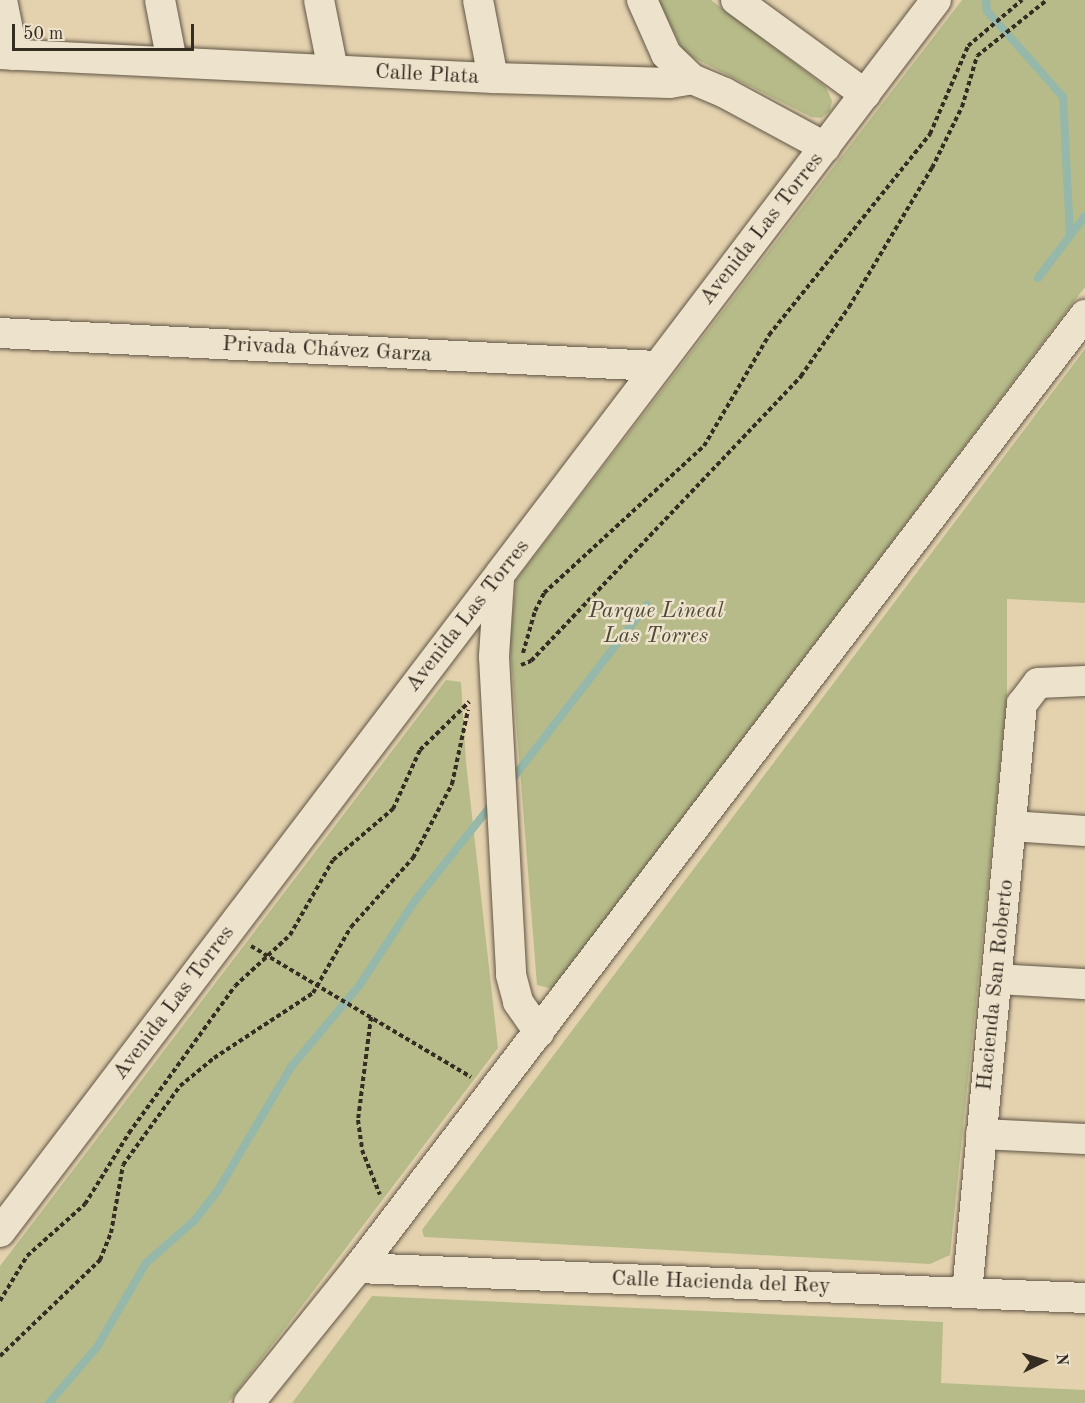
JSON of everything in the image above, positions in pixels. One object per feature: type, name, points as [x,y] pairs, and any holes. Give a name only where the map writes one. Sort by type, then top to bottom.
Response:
[{"type":"street","name":"Calle Plata","points":[[2,0],[7,54],[493,78],[670,83],[692,79]]},
{"type":"street","points":[[159,0],[172,63]]},
{"type":"street","points":[[319,0],[333,70]]},
{"type":"street","points":[[478,0],[493,78]]},
{"type":"street","points":[[642,0],[666,54],[692,79],[725,93],[825,147]]},
{"type":"street","points":[[736,0],[865,94]]},
{"type":"street","name":"Avenida Las Torres","points":[[0,1232],[499,578],[655,366],[936,0]]},
{"type":"street","points":[[249,1403],[358,1268],[1085,315]]},
{"type":"street","name":"Privada Chávez Garza","points":[[0,333],[655,366]]},
{"type":"street","points":[[499,578],[505,661],[511,975],[518,1002],[539,1032]]},
{"type":"street","points":[[455,633],[505,661]]},
{"type":"street","name":"Hacienda San Roberto","points":[[967,1293],[1022,704],[1038,683],[1085,681]]},
{"type":"street","points":[[1011,826],[1085,831]]},
{"type":"street","points":[[997,979],[1085,984]]},
{"type":"street","points":[[981,1134],[1085,1139]]},
{"type":"street","name":"Calle Hacienda del Rey","points":[[358,1268],[1085,1298]]},
{"type":"path","points":[[995,39],[1047,0]]},
{"type":"path","points":[[505,661],[544,593],[704,446],[769,335],[930,134],[951,92],[962,57],[987,30],[1020,1]]},
{"type":"path","points":[[0,1301],[27,1256],[85,1204],[129,1133],[235,986],[269,957],[290,935],[333,860],[393,809],[427,741],[458,709],[479,699]]},
{"type":"path","points":[[247,943],[475,1079]]},
{"type":"path","points":[[371,1017],[358,1120],[370,1177],[382,1200]]},
{"type":"green space","points":[[658,0],[711,0],[826,87],[832,101],[830,111],[821,118],[811,117],[694,58],[683,50]]},
{"type":"green space","name":"Parque Lineal Las Torres","points":[[962,0],[1085,0],[1085,287],[553,989],[537,985],[510,644],[516,580]]},
{"type":"green space","points":[[1085,349],[1085,603],[1007,599],[1007,698],[950,1255],[930,1264],[424,1237],[422,1230]]},
{"type":"green space","points":[[446,680],[461,682],[466,762],[498,1048],[228,1403],[0,1403],[0,1266]]},
{"type":"green space","points":[[372,1296],[943,1322],[941,1383],[1085,1390],[1085,1403],[292,1403]]},
{"type":"waterway","points":[[986,0],[987,11],[1063,97],[1070,236]]},
{"type":"waterway","points":[[1038,278],[1085,216]]},
{"type":"waterway","points":[[510,782],[647,605]]},
{"type":"waterway","points":[[49,1403],[97,1347],[146,1263],[194,1221],[218,1190],[291,1067],[359,986],[414,902],[493,803]]}]
